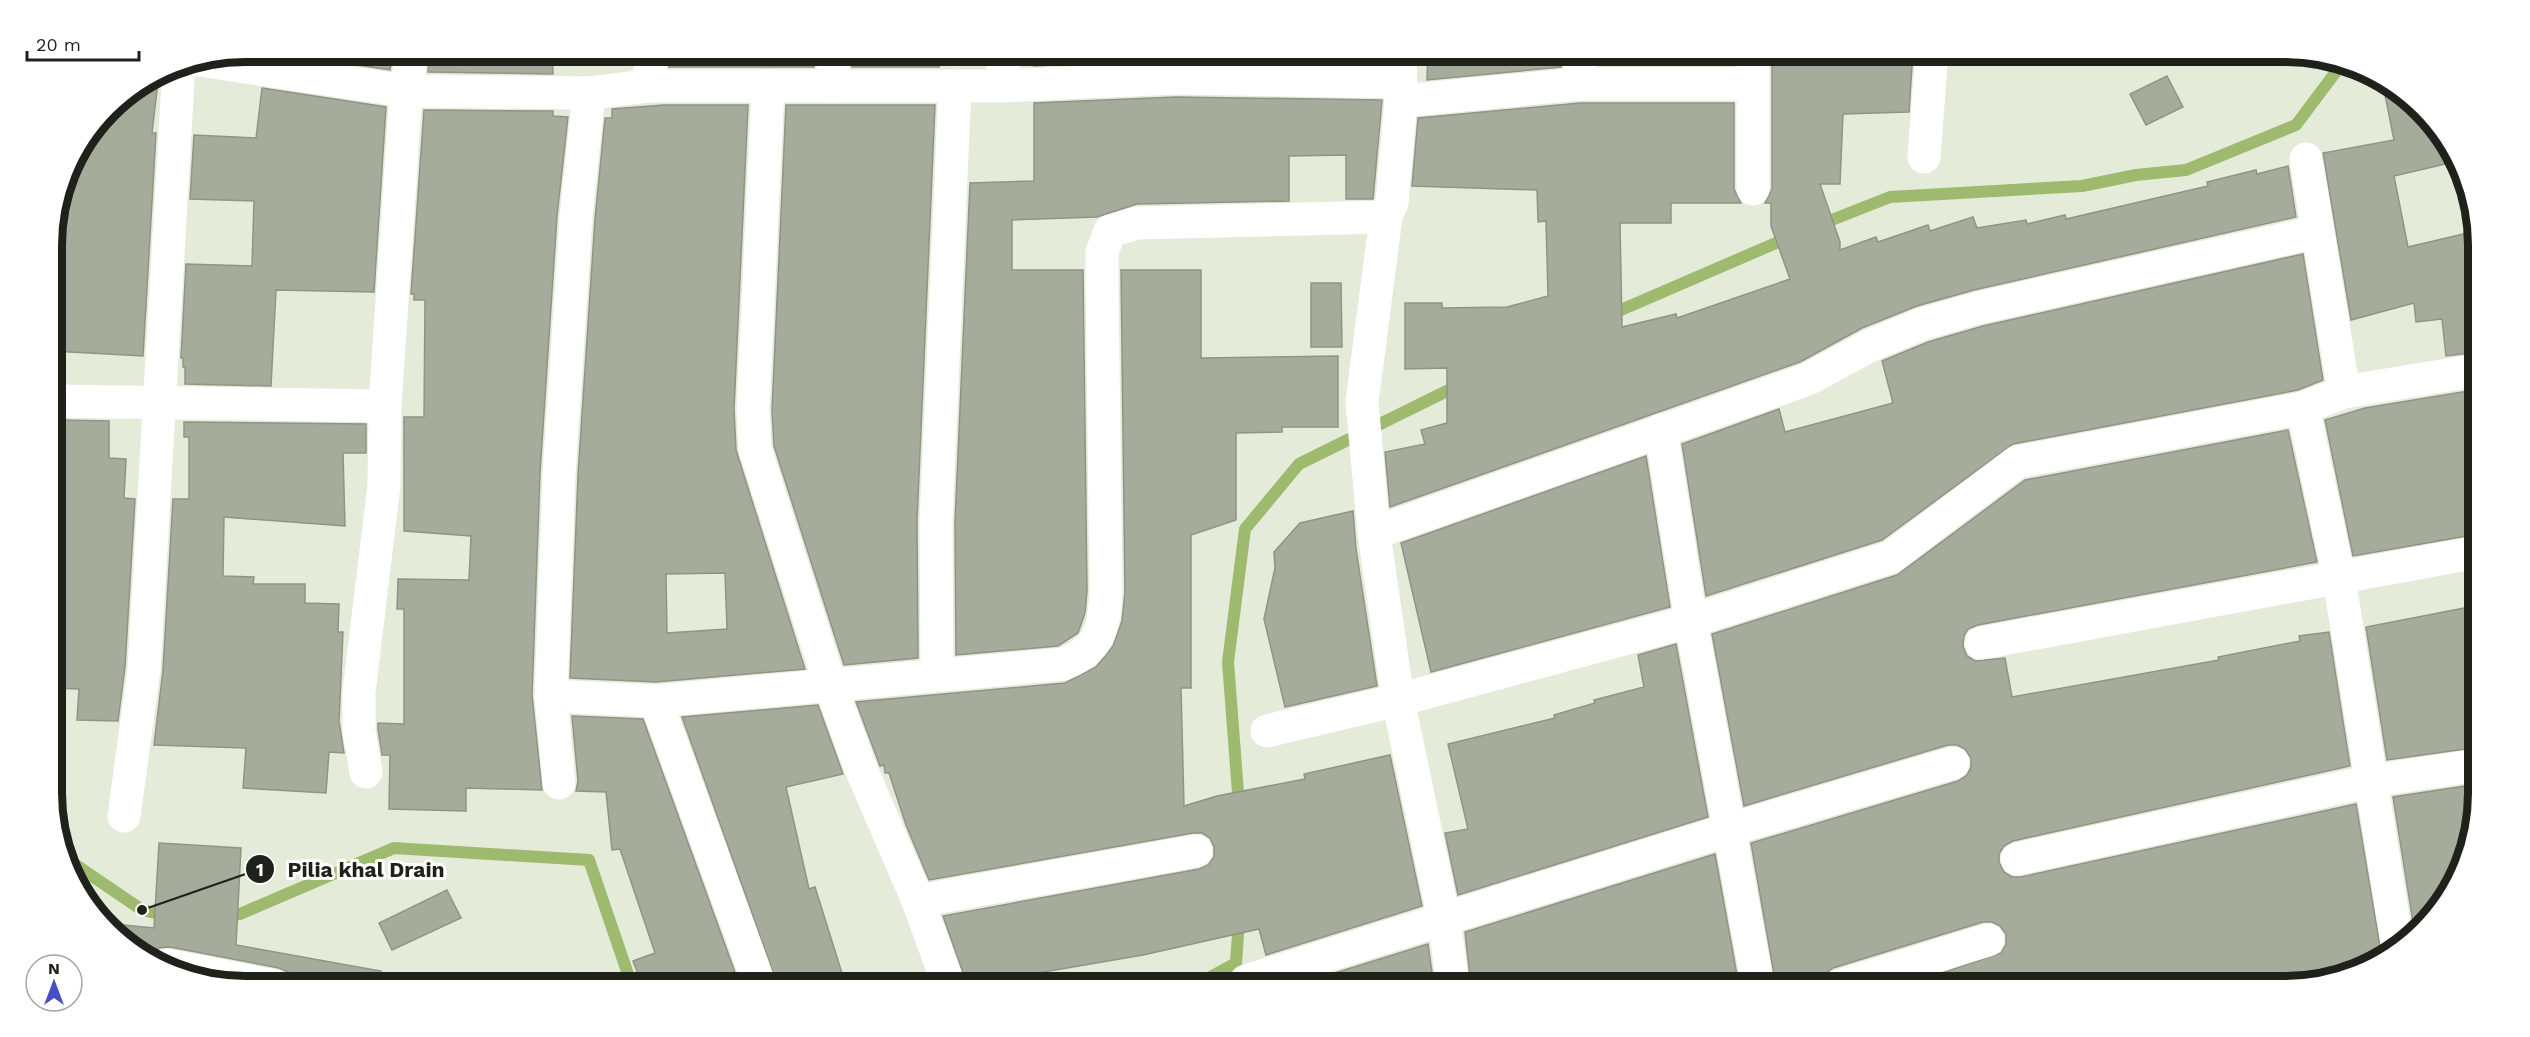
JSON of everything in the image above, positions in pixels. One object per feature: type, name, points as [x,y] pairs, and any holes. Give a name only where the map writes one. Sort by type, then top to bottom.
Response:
[{"type":"street","points":[[366,772],[358,731],[358,692],[384,486],[385,406],[406,92],[410,62]]},
{"type":"street","points":[[648,87],[651,62]]},
{"type":"street","points":[[832,86],[833,62]]},
{"type":"street","points":[[1002,86],[1003,62]]},
{"type":"street","points":[[1579,84],[1580,62]]},
{"type":"street","points":[[1752,62],[1753,189]]},
{"type":"street","points":[[1924,157],[1931,62]]},
{"type":"street","points":[[219,63],[406,92],[590,93],[648,87],[1002,86],[1177,65],[1400,78],[1579,84],[1751,84]]},
{"type":"street","points":[[124,816],[144,669],[178,74]]},
{"type":"street","points":[[1400,78],[1392,202],[1386,217],[1362,402],[1373,518],[1398,700],[1444,920],[1452,975]]},
{"type":"street","points":[[937,674],[936,522],[955,86]]},
{"type":"street","points":[[768,87],[753,410],[755,449],[831,687],[859,764],[918,901],[945,976]]},
{"type":"street","points":[[559,783],[551,696],[559,474],[576,217],[590,93]]},
{"type":"street","points":[[2306,159],[2316,232],[2344,392]]},
{"type":"street","points":[[551,696],[656,701],[831,687],[937,674],[1064,664],[1082,657],[1094,642],[1104,621],[1106,592],[1102,252],[1110,231],[1137,223],[1386,217]]},
{"type":"street","points":[[1373,518],[1661,430],[1808,379],[1871,345],[1922,324],[1978,308],[2316,232]]},
{"type":"street","points":[[1267,731],[1398,700],[1691,621],[1891,557],[2017,462],[2303,408],[2344,392],[2469,371]]},
{"type":"street","points":[[62,401],[385,406]]},
{"type":"street","points":[[2303,408],[2339,578],[2396,938]]},
{"type":"street","points":[[1661,430],[1691,621],[1756,975]]},
{"type":"street","points":[[1981,643],[2469,554]]},
{"type":"street","points":[[656,701],[756,976]]},
{"type":"street","points":[[1264,976],[1728,830],[1953,763]]},
{"type":"street","points":[[2017,860],[2371,781],[2469,766]]},
{"type":"street","points":[[918,901],[1196,851]]},
{"type":"street","points":[[1874,975],[1988,940]]},
{"type":"building","points":[[351,62],[391,62],[390,70],[351,64]]},
{"type":"building","points":[[429,62],[552,62],[553,74],[428,72]]},
{"type":"building","points":[[669,62],[814,62],[814,67],[669,67]]},
{"type":"building","points":[[852,62],[939,62],[939,67],[852,67]]},
{"type":"building","points":[[1034,62],[1115,62],[1034,66]]},
{"type":"building","points":[[1320,62],[1368,62],[1368,63]]},
{"type":"building","points":[[1428,62],[1561,62],[1561,67],[1427,80]]},
{"type":"building","points":[[1599,62],[1734,62],[1734,65],[1599,65]]},
{"type":"building","points":[[1772,62],[1912,62],[1909,112],[1843,114],[1840,184],[1820,184],[1840,242],[1840,250],[1876,237],[1878,242],[1928,225],[1930,231],[1973,217],[1977,228],[2026,220],[2027,224],[2065,215],[2066,219],[2208,186],[2207,182],[2256,170],[2257,174],[2288,166],[2296,217],[1974,290],[1917,306],[1862,328],[1800,362],[1390,507],[1385,452],[1425,444],[1421,430],[1447,423],[1447,368],[1405,369],[1405,303],[1442,303],[1442,308],[1507,307],[1548,296],[1546,221],[1538,222],[1537,190],[1412,186],[1418,118],[1580,103],[1734,103],[1734,189],[1741,203],[1671,203],[1671,223],[1620,223],[1622,327],[1676,314],[1677,318],[1790,279],[1771,226],[1771,203],[1765,203],[1772,189]]},
{"type":"building","points":[[2167,76],[2183,107],[2146,125],[2130,94]]},
{"type":"building","points":[[158,83],[152,133],[156,133],[143,356],[62,352],[62,232],[68,197],[75,174],[92,143],[124,107]]},
{"type":"building","points":[[262,88],[386,107],[374,292],[276,290],[271,386],[185,384],[185,367],[183,367],[183,358],[181,358],[186,264],[252,266],[254,201],[190,199],[194,135],[256,138]]},
{"type":"building","points":[[2384,91],[2415,115],[2431,133],[2449,163],[2394,176],[2408,247],[2468,233],[2469,353],[2446,356],[2442,319],[2416,322],[2414,303],[2351,320],[2323,153],[2394,140]]},
{"type":"building","points":[[1176,97],[1382,100],[1373,199],[1346,199],[1346,155],[1289,156],[1289,201],[1137,204],[1097,217],[1012,220],[1012,270],[1083,270],[1087,591],[1085,613],[1078,633],[1058,646],[956,655],[955,522],[970,183],[1034,181],[1034,103]]},
{"type":"building","points":[[664,105],[748,105],[734,409],[736,450],[805,669],[656,682],[570,678],[578,475],[595,219],[605,118],[612,118],[612,109]],"holes":[[[725,573],[727,629],[667,633],[666,574]]]},
{"type":"building","points":[[786,105],[935,105],[917,521],[918,658],[844,665],[774,446],[772,410]]},
{"type":"building","points":[[424,110],[553,111],[553,116],[568,117],[557,216],[540,473],[532,695],[542,790],[466,788],[466,811],[389,809],[390,755],[382,755],[378,729],[378,723],[404,724],[404,609],[397,609],[398,579],[469,580],[471,536],[404,531],[404,417],[424,417],[425,300],[414,300],[414,294],[411,294]]},
{"type":"building","points":[[2303,254],[2323,380],[2298,390],[2013,444],[1882,540],[1706,596],[1682,444],[1779,409],[1785,432],[1893,403],[1882,361],[1928,342],[1983,326]]},
{"type":"building","points":[[1121,270],[1201,270],[1201,358],[1338,356],[1338,427],[1282,427],[1282,432],[1236,433],[1236,520],[1191,535],[1191,688],[1181,688],[1184,806],[1217,796],[1305,779],[1304,774],[1390,755],[1422,906],[1266,955],[1259,929],[1143,955],[1023,976],[964,976],[943,916],[1199,869],[1208,865],[1214,857],[1214,847],[1210,838],[1202,833],[1193,833],[929,880],[906,825],[889,773],[885,773],[884,765],[880,766],[856,702],[1065,683],[1096,667],[1113,646],[1122,621],[1125,592]]},
{"type":"building","points":[[1311,283],[1341,283],[1342,347],[1311,347]]},
{"type":"building","points":[[2469,391],[2469,536],[2353,556],[2325,420],[2365,408]]},
{"type":"building","points":[[62,420],[109,421],[109,458],[126,459],[124,498],[135,499],[125,667],[118,721],[77,720],[79,689],[62,688]]},
{"type":"building","points":[[184,422],[366,424],[366,453],[343,453],[345,526],[224,517],[223,576],[254,577],[253,584],[305,584],[305,603],[339,604],[338,632],[343,632],[339,721],[344,753],[329,752],[326,793],[243,788],[246,748],[154,745],[163,670],[173,499],[189,499],[189,437],[184,437]]},
{"type":"building","points":[[2288,430],[2317,562],[1978,625],[1968,629],[1964,636],[1963,646],[1967,656],[1975,661],[2005,658],[2012,697],[2219,660],[2218,657],[2300,641],[2299,636],[2329,632],[2350,766],[2013,841],[2004,846],[1999,854],[1999,862],[2004,872],[2012,877],[2021,877],[2356,804],[2380,949],[2356,962],[2333,969],[2298,975],[1936,975],[2001,953],[2006,944],[2006,934],[2000,926],[1992,922],[1983,922],[1833,968],[1825,975],[1774,975],[1751,843],[1958,781],[1967,775],[1971,767],[1971,758],[1965,749],[1957,745],[1948,745],[1744,806],[1712,634],[1897,575],[2025,480]]},
{"type":"building","points":[[1646,456],[1670,607],[1431,672],[1401,543]]},
{"type":"building","points":[[1353,511],[1356,549],[1377,686],[1285,707],[1264,619],[1275,568],[1274,552],[1300,523]]},
{"type":"building","points":[[2469,607],[2469,748],[2387,760],[2366,627]]},
{"type":"building","points":[[1676,644],[1708,817],[1458,895],[1445,833],[1468,829],[1448,744],[1555,718],[1554,715],[1595,703],[1594,700],[1644,687],[1638,655]]},
{"type":"building","points":[[818,705],[843,774],[786,787],[809,889],[815,887],[843,976],[774,976],[682,717]]},
{"type":"building","points":[[572,716],[643,719],[736,976],[639,976],[633,961],[655,953],[620,849],[612,850],[606,792],[576,791],[578,781]]},
{"type":"building","points":[[2469,786],[2467,817],[2459,851],[2450,874],[2431,904],[2413,924],[2393,797]]},
{"type":"building","points":[[159,843],[241,848],[236,945],[381,971],[380,976],[289,976],[288,972],[279,968],[170,947],[159,948],[155,952],[119,925],[154,928]]},
{"type":"building","points":[[1715,854],[1737,975],[1470,975],[1465,932]]},
{"type":"building","points":[[447,890],[461,918],[392,950],[379,923]]},
{"type":"building","points":[[1428,944],[1432,975],[1327,975]]},
{"type":"waterway","points":[[1819,225],[1890,197],[2082,186],[2136,175],[2186,170],[2296,125],[2338,69]]},
{"type":"waterway","points":[[1607,316],[1792,236]]},
{"type":"waterway","points":[[1239,806],[1228,662],[1245,529],[1299,464],[1461,384]]},
{"type":"waterway","points":[[221,916],[240,914],[394,848],[589,860],[629,976]]},
{"type":"waterway","points":[[77,866],[142,910],[168,916]]},
{"type":"waterway","points":[[1213,976],[1236,963],[1239,920]]},
{"type":"place","name":"Pilia khal Drain","points":[[142,910]]}]
